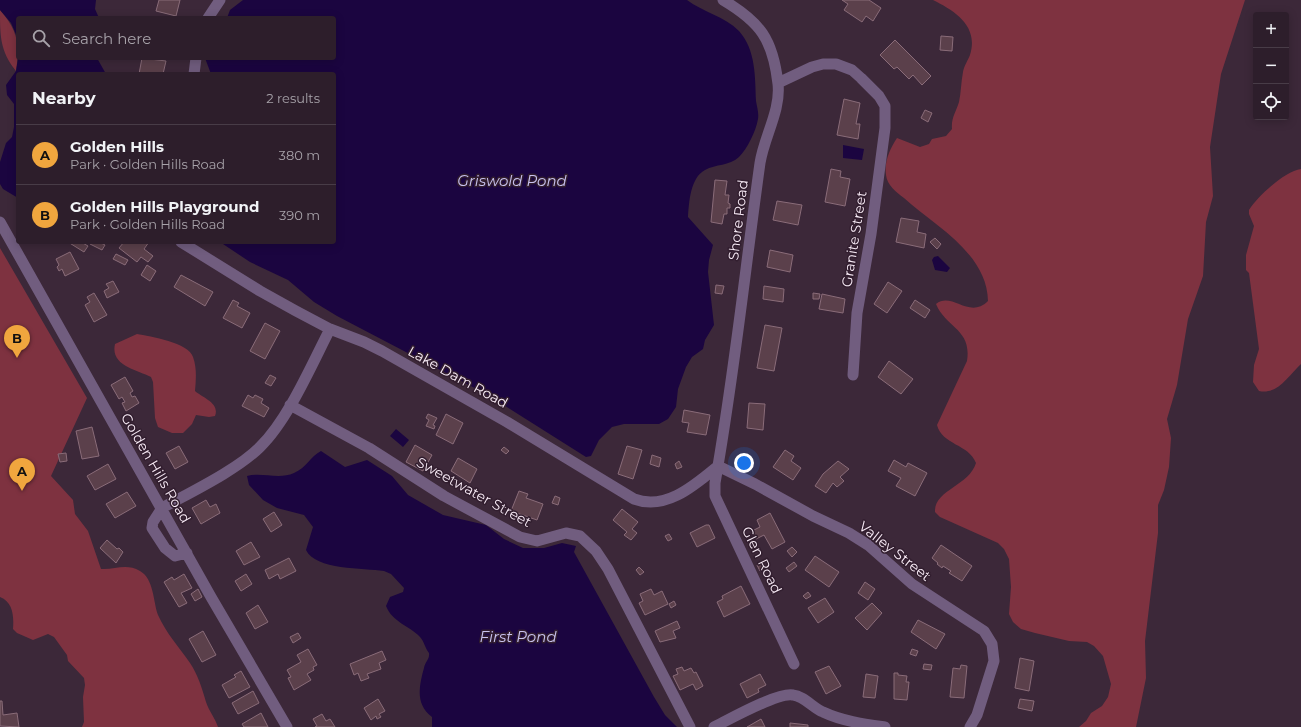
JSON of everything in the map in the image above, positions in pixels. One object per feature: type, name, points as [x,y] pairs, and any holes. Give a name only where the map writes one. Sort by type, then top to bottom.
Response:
[{"type":"street","points":[[209,16],[220,0]]},
{"type":"street","name":"Shore Road","points":[[718,466],[741,314],[760,162],[778,98],[778,83],[770,52],[761,30],[748,16],[723,0]]},
{"type":"street","points":[[194,72],[196,60]]},
{"type":"street","name":"Granite Street","points":[[778,83],[812,67],[823,64],[836,64],[852,70],[861,78],[879,96],[885,109],[885,128],[871,234],[858,305],[853,375]]},
{"type":"street","name":"Golden Hills Road","points":[[0,222],[186,553],[287,727]]},
{"type":"street","name":"Lake Dam Road","points":[[184,244],[260,291],[330,329],[364,342],[382,351],[507,422],[616,490],[637,500],[657,501],[672,498],[686,490],[718,466]]},
{"type":"street","points":[[186,553],[177,557],[172,555],[165,548],[155,533],[152,526],[153,522],[162,508],[212,480],[254,452],[266,440],[290,405],[330,329]]},
{"type":"street","name":"Sweetwater Street","points":[[290,405],[369,448],[444,496],[526,540],[543,540],[570,533],[585,539],[596,551],[608,569],[690,727]]},
{"type":"street","name":"Valley Street","points":[[718,466],[742,477],[798,509],[842,529],[862,541],[912,584],[984,631],[992,644],[994,655],[986,689],[977,715],[970,727]]},
{"type":"street","name":"Glen Road","points":[[718,466],[715,483],[715,499],[766,602],[794,664]]},
{"type":"street","points":[[714,727],[774,699],[792,695],[798,696],[814,708],[831,715],[885,727]]},
{"type":"shaded area","points":[[933,0],[1245,0],[1221,74],[1210,147],[1213,196],[1206,222],[1203,276],[1188,319],[1177,385],[1167,419],[1171,438],[1169,467],[1164,490],[1158,505],[1158,533],[1145,641],[1146,678],[1136,727],[1079,727],[1086,721],[1091,713],[1102,706],[1108,697],[1111,684],[1103,656],[1094,646],[1087,642],[1069,641],[1021,629],[1013,622],[1009,614],[1011,587],[1009,559],[1004,549],[998,543],[940,517],[935,512],[936,505],[940,498],[960,483],[972,471],[976,463],[968,452],[944,437],[937,425],[967,361],[968,350],[962,335],[940,312],[936,304],[942,301],[948,301],[974,308],[981,306],[988,301],[985,284],[979,269],[969,255],[944,230],[895,191],[888,182],[886,175],[888,155],[897,138],[920,147],[929,144],[932,139],[946,136],[952,129],[953,118],[959,102],[962,76],[970,55],[972,45],[971,36],[968,28],[957,15]]},
{"type":"shaded area","points":[[0,10],[11,25],[16,38],[16,60],[17,60],[16,71],[4,50],[0,28]]},
{"type":"shaded area","points":[[1301,169],[1301,364],[1282,384],[1272,390],[1259,391],[1253,382],[1254,365],[1259,349],[1249,273],[1246,270],[1246,255],[1254,226],[1249,210],[1272,185],[1287,174]]},
{"type":"shaded area","points":[[0,248],[87,398],[51,476],[73,500],[75,514],[88,531],[101,569],[130,567],[140,571],[148,579],[161,622],[195,672],[207,705],[218,727],[82,727],[84,722],[84,678],[68,661],[67,655],[54,637],[48,634],[33,640],[17,633],[13,629],[12,610],[8,602],[0,597]]},
{"type":"shaded area","points":[[137,334],[151,336],[177,344],[190,352],[195,365],[195,391],[213,404],[216,411],[215,416],[209,417],[196,415],[192,424],[183,433],[172,433],[158,427],[155,418],[153,382],[151,377],[126,366],[117,357],[115,351],[115,344]]},
{"type":"water","points":[[0,0],[96,0],[95,9],[98,16],[16,16],[16,34],[11,23],[0,10]]},
{"type":"water","name":"Griswold Pond","points":[[243,0],[687,0],[727,22],[739,31],[745,38],[754,64],[758,119],[751,140],[739,157],[731,162],[705,170],[696,179],[691,191],[688,217],[713,245],[709,260],[708,272],[714,325],[705,340],[703,349],[692,357],[686,367],[678,389],[676,407],[668,419],[659,424],[624,424],[612,427],[599,440],[591,456],[586,457],[488,395],[337,316],[314,302],[288,280],[250,262],[223,244],[336,244],[336,72],[210,72],[206,60],[336,60],[336,16],[228,16],[230,10]]},
{"type":"water","points":[[18,60],[98,60],[105,72],[16,72],[16,197],[3,189],[0,184],[0,162],[6,143],[12,137],[14,127],[14,104],[7,95],[6,85],[16,71]]},
{"type":"water","points":[[843,145],[864,149],[862,160],[843,158]]},
{"type":"water","points":[[938,256],[950,268],[947,272],[935,270],[932,260],[934,257]]},
{"type":"water","points":[[396,429],[409,440],[403,447],[390,436]]},
{"type":"water","name":"First Pond","points":[[321,451],[345,467],[367,460],[392,476],[408,495],[443,515],[486,525],[504,539],[523,548],[544,548],[562,543],[576,546],[574,552],[654,697],[665,715],[677,727],[432,727],[432,717],[423,706],[420,694],[422,675],[429,657],[429,653],[423,640],[416,633],[397,620],[389,612],[386,606],[390,597],[403,592],[404,588],[391,574],[384,571],[329,565],[311,557],[306,550],[313,527],[304,515],[277,508],[263,500],[249,485],[247,476],[282,476],[294,473]]},
{"type":"building","points":[[159,0],[180,0],[176,16],[156,11]]},
{"type":"building","points":[[842,0],[869,0],[881,8],[873,21],[866,16],[862,22],[844,10],[848,4]]},
{"type":"building","points":[[941,36],[953,37],[952,51],[940,50]]},
{"type":"building","points":[[895,40],[931,76],[922,85],[913,75],[909,79],[897,67],[894,69],[880,55]]},
{"type":"building","points":[[142,60],[166,61],[163,72],[139,72]]},
{"type":"building","points":[[844,99],[860,103],[856,124],[860,124],[858,139],[837,135]]},
{"type":"building","points":[[925,110],[932,113],[928,122],[921,118]]},
{"type":"building","points":[[831,169],[841,171],[840,177],[850,179],[845,206],[825,202]]},
{"type":"building","points":[[715,180],[727,181],[725,195],[729,195],[728,203],[730,204],[730,208],[727,208],[727,214],[724,214],[722,224],[711,222]]},
{"type":"building","points":[[777,201],[802,205],[798,225],[773,220]]},
{"type":"building","points":[[901,218],[919,221],[917,232],[926,234],[924,248],[896,242]]},
{"type":"building","points":[[935,238],[941,244],[937,249],[930,242]]},
{"type":"building","points":[[71,244],[84,244],[88,246],[84,252]]},
{"type":"building","points":[[90,244],[105,245],[102,250]]},
{"type":"building","points":[[122,244],[148,244],[144,249],[153,256],[148,262],[141,257],[137,262],[119,248]]},
{"type":"building","points":[[770,250],[793,255],[790,272],[767,267]]},
{"type":"building","points":[[70,252],[79,269],[65,276],[62,269],[59,271],[57,267],[59,265],[56,259]]},
{"type":"building","points":[[116,254],[128,260],[125,265],[113,259]]},
{"type":"building","points":[[147,265],[156,271],[150,281],[141,275]]},
{"type":"building","points":[[181,275],[213,292],[205,306],[174,287]]},
{"type":"building","points":[[113,281],[119,292],[107,298],[104,291],[109,288],[106,284]]},
{"type":"building","points":[[888,282],[902,291],[887,313],[874,304]]},
{"type":"building","points":[[716,285],[724,286],[722,294],[715,293]]},
{"type":"building","points":[[764,286],[784,289],[783,302],[763,299]]},
{"type":"building","points":[[94,293],[107,315],[94,322],[85,305],[90,302],[87,297]]},
{"type":"building","points":[[813,293],[820,294],[819,299],[813,299]]},
{"type":"building","points":[[822,294],[845,299],[843,313],[819,309]]},
{"type":"building","points":[[233,300],[239,303],[237,306],[250,313],[242,328],[223,318]]},
{"type":"building","points":[[915,300],[930,310],[925,318],[910,308]]},
{"type":"building","points":[[265,323],[280,331],[265,359],[250,351]]},
{"type":"building","points":[[765,325],[782,328],[774,371],[757,368]]},
{"type":"building","points":[[889,361],[913,379],[901,394],[878,377]]},
{"type":"building","points":[[270,375],[276,378],[271,386],[265,383]]},
{"type":"building","points":[[125,377],[133,391],[130,393],[132,397],[135,396],[139,403],[126,411],[122,403],[125,402],[122,397],[119,399],[111,385]]},
{"type":"building","points":[[248,395],[253,398],[255,395],[263,399],[261,403],[269,408],[264,417],[242,406]]},
{"type":"building","points":[[749,403],[765,404],[763,430],[747,428]]},
{"type":"building","points":[[684,410],[710,415],[706,435],[687,432],[689,423],[682,422]]},
{"type":"building","points":[[428,414],[437,418],[433,425],[435,426],[434,429],[426,426],[429,420],[426,418]]},
{"type":"building","points":[[446,414],[463,423],[453,444],[436,435]]},
{"type":"building","points":[[92,427],[99,456],[82,459],[76,431]]},
{"type":"building","points":[[415,445],[432,455],[423,471],[406,462]]},
{"type":"building","points":[[179,446],[188,462],[175,469],[166,453]]},
{"type":"building","points":[[627,446],[642,450],[633,479],[618,474]]},
{"type":"building","points":[[504,447],[509,451],[506,454],[501,450]]},
{"type":"building","points":[[785,450],[794,456],[791,461],[801,468],[793,480],[773,467]]},
{"type":"building","points":[[66,453],[67,461],[60,462],[58,454]]},
{"type":"building","points":[[652,455],[661,458],[659,467],[650,464]]},
{"type":"building","points":[[458,458],[477,469],[470,483],[451,471]]},
{"type":"building","points":[[894,460],[906,467],[908,463],[927,473],[915,496],[896,486],[901,478],[888,471]]},
{"type":"building","points":[[679,461],[682,467],[677,469],[675,464]]},
{"type":"building","points":[[838,461],[849,469],[840,477],[844,481],[837,487],[833,483],[826,493],[815,486],[823,474]]},
{"type":"building","points":[[108,464],[116,479],[95,490],[87,476]]},
{"type":"building","points":[[519,491],[528,494],[526,498],[543,504],[537,520],[511,511]]},
{"type":"building","points":[[127,492],[136,506],[115,518],[106,504]]},
{"type":"building","points":[[555,496],[560,498],[558,505],[552,503]]},
{"type":"building","points":[[206,500],[210,507],[216,504],[220,513],[201,524],[192,508]]},
{"type":"building","points":[[622,509],[638,522],[632,529],[637,533],[631,540],[624,535],[627,532],[613,520]]},
{"type":"building","points":[[274,512],[282,525],[271,532],[263,519]]},
{"type":"building","points":[[770,513],[785,542],[772,549],[764,535],[756,539],[752,531],[760,527],[757,520]]},
{"type":"building","points":[[709,525],[715,538],[697,547],[690,533]]},
{"type":"building","points":[[669,534],[672,539],[668,541],[665,536]]},
{"type":"building","points":[[107,540],[123,552],[116,563],[100,548]]},
{"type":"building","points":[[251,542],[260,557],[244,565],[236,551]]},
{"type":"building","points":[[941,545],[972,566],[962,581],[949,573],[951,571],[943,566],[942,568],[932,558]]},
{"type":"building","points":[[792,547],[797,552],[792,557],[787,551]]},
{"type":"building","points":[[815,556],[839,572],[829,587],[805,570]]},
{"type":"building","points":[[289,558],[296,571],[280,579],[278,574],[269,579],[265,570]]},
{"type":"building","points":[[794,562],[797,566],[789,572],[786,568]]},
{"type":"building","points":[[761,563],[764,568],[760,571],[757,565]]},
{"type":"building","points":[[639,567],[644,572],[640,575],[636,570]]},
{"type":"building","points":[[184,574],[192,588],[181,593],[187,603],[179,607],[164,582],[172,577],[174,580]]},
{"type":"building","points":[[246,574],[252,584],[241,591],[235,581]]},
{"type":"building","points":[[865,582],[875,589],[868,600],[858,593]]},
{"type":"building","points":[[741,586],[750,604],[724,617],[717,602],[723,599],[722,596]]},
{"type":"building","points":[[198,589],[202,597],[195,601],[191,594]]},
{"type":"building","points":[[651,589],[654,595],[662,591],[668,604],[645,615],[639,603],[643,601],[640,594]]},
{"type":"building","points":[[808,592],[811,596],[806,599],[803,596]]},
{"type":"building","points":[[825,598],[834,612],[818,623],[808,608]]},
{"type":"building","points":[[674,601],[676,605],[671,608],[669,604]]},
{"type":"building","points":[[872,603],[882,613],[867,630],[855,618]]},
{"type":"building","points":[[258,605],[268,622],[255,629],[246,613]]},
{"type":"building","points":[[918,620],[945,634],[936,649],[911,632]]},
{"type":"building","points":[[677,621],[680,628],[673,631],[676,638],[660,642],[655,631]]},
{"type":"building","points":[[203,631],[216,655],[202,662],[189,639]]},
{"type":"building","points":[[298,633],[301,638],[293,643],[290,637]]},
{"type":"building","points":[[308,649],[317,665],[313,667],[314,670],[307,674],[311,680],[294,690],[288,678],[291,677],[287,670],[301,662],[297,655]]},
{"type":"building","points":[[912,649],[918,651],[916,656],[910,654]]},
{"type":"building","points":[[382,651],[386,660],[379,663],[381,669],[367,674],[369,678],[361,681],[358,673],[354,675],[350,664]]},
{"type":"building","points":[[1020,658],[1034,661],[1029,691],[1015,688]]},
{"type":"building","points":[[924,664],[932,665],[931,670],[923,669]]},
{"type":"building","points":[[961,665],[967,666],[964,698],[950,697],[953,668],[960,669]]},
{"type":"building","points":[[829,666],[841,686],[826,694],[815,672]]},
{"type":"building","points":[[682,667],[684,671],[691,668],[694,673],[696,672],[703,686],[696,690],[693,684],[680,690],[673,676],[678,674],[676,669]]},
{"type":"building","points":[[241,671],[250,687],[229,698],[222,685],[236,677],[234,675]]},
{"type":"building","points":[[894,673],[907,676],[906,682],[909,682],[907,700],[894,699]]},
{"type":"building","points":[[760,674],[766,685],[758,689],[759,692],[747,698],[740,684]]},
{"type":"building","points":[[866,674],[878,676],[875,698],[863,697]]},
{"type":"building","points":[[253,691],[259,703],[238,714],[232,703]]},
{"type":"building","points":[[378,699],[385,711],[379,714],[381,717],[377,719],[376,716],[371,720],[364,708]]},
{"type":"building","points":[[1020,699],[1034,701],[1032,711],[1018,708]]},
{"type":"building","points":[[0,701],[2,701],[3,715],[17,713],[19,727],[0,726]]},
{"type":"building","points":[[261,713],[268,727],[244,727],[242,724]]},
{"type":"building","points":[[322,714],[326,721],[330,719],[335,727],[315,727],[317,726],[313,719]]},
{"type":"building","points":[[761,719],[765,727],[747,727]]},
{"type":"building","points":[[790,723],[808,725],[808,727],[790,727]]},
{"type":"place","name":"Golden Hills Playground","points":[[17,358]]},
{"type":"place","name":"Golden Hills","points":[[22,491]]}]
